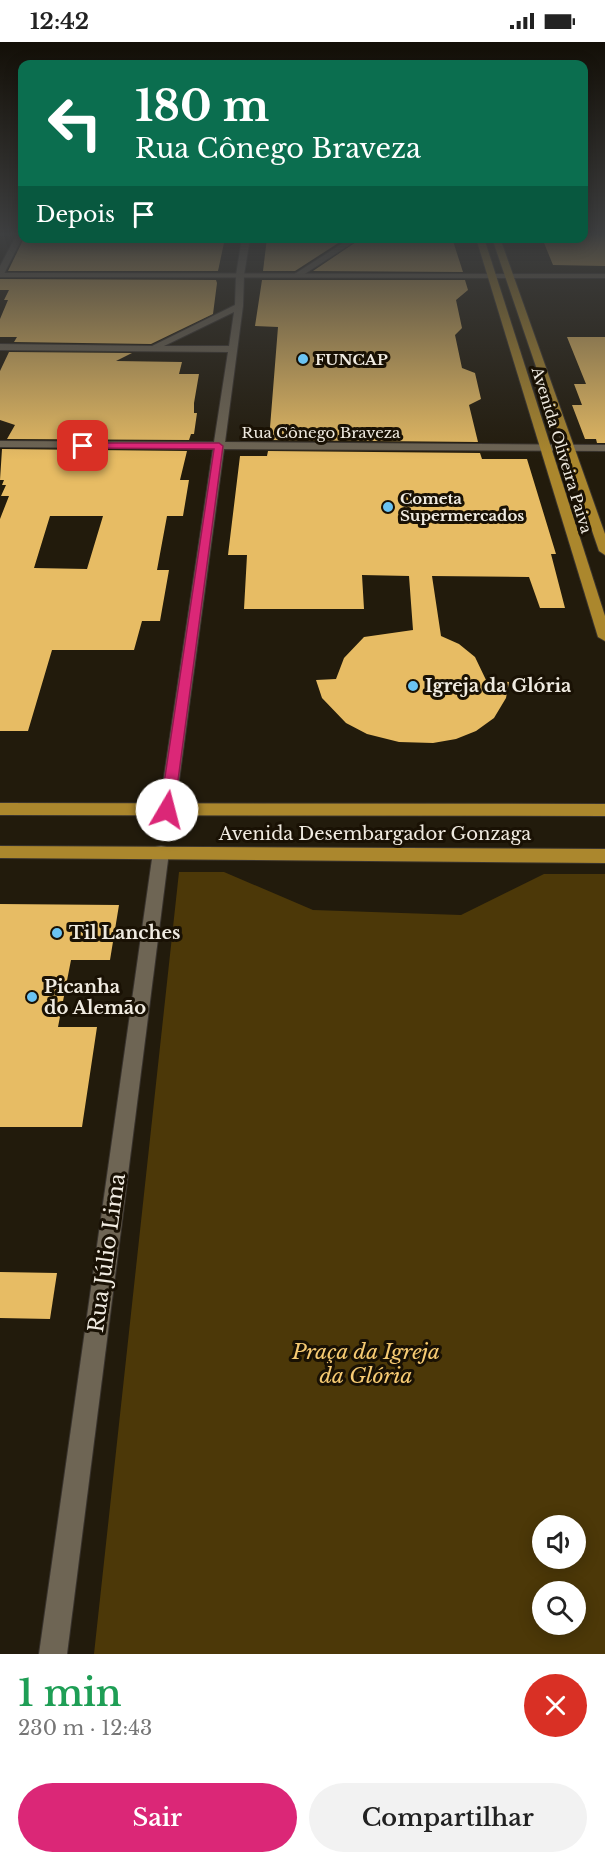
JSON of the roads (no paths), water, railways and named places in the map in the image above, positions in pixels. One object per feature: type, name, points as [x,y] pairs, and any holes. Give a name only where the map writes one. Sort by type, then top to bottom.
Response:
[{"type":"main road","name":"Avenida Oliveira Paiva","points":[[502,309],[605,637]]},
{"type":"main road","name":"Avenida Oliveira Paiva","points":[[520,309],[605,551]]},
{"type":"main road","name":"Avenida Desembargador Gonzaga","points":[[0,809],[605,810]]},
{"type":"main road","name":"Avenida Desembargador Gonzaga","points":[[0,852],[605,856]]},
{"type":"street","points":[[153,347],[232,309]]},
{"type":"street","points":[[167,810],[238,309]]},
{"type":"street","points":[[0,347],[232,349]]},
{"type":"street","name":"Rua Cônego Braveza","points":[[0,444],[605,448]]},
{"type":"street","name":"Rua Júlio Lima","points":[[53,1654],[161,852]]},
{"type":"place","name":"FUNCAP","points":[[303,359]]},
{"type":"place","name":"Cometa Supermercados","points":[[388,507]]},
{"type":"place","name":"Igreja da Glória","points":[[413,686]]},
{"type":"place","name":"Til Lanches","points":[[57,933]]},
{"type":"place","name":"Picanha do Alemão","points":[[32,997]]},
{"type":"park label","name":"Praça da Igreja da Glória","points":[[366,1364]]}]
